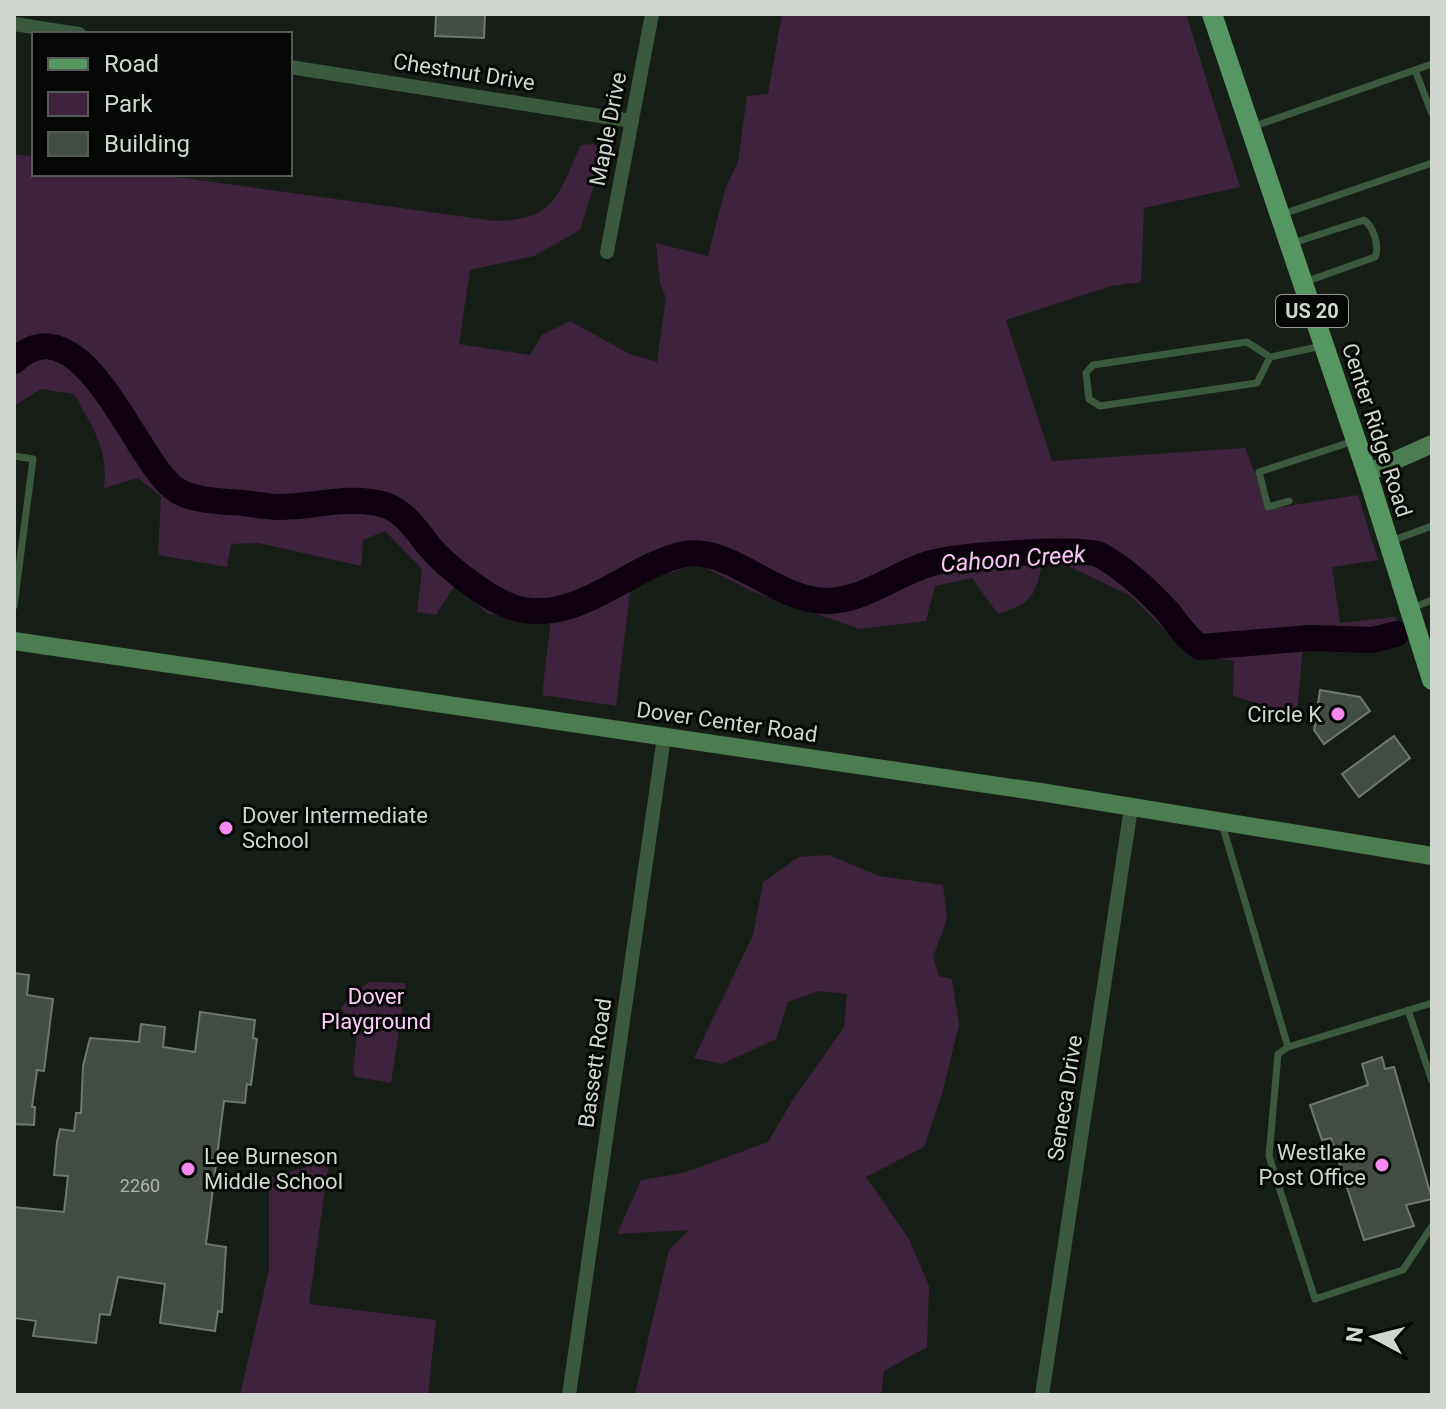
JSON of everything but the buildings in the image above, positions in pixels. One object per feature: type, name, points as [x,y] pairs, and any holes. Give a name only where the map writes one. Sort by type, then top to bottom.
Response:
[{"type":"main road","name":"Center Ridge Road","points":[[1212,14],[1367,473],[1409,609],[1426,641],[1432,680]]},
{"type":"street","name":"Maple Drive","points":[[607,252],[652,14]]},
{"type":"street","points":[[14,24],[66,32]]},
{"type":"street","name":"Chestnut Drive","points":[[292,67],[632,121]]},
{"type":"street","points":[[1367,473],[1432,444]]},
{"type":"street","name":"Dover Center Road","points":[[14,641],[664,737],[1432,856]]},
{"type":"street","name":"Bassett Road","points":[[569,1395],[664,737]]},
{"type":"street","name":"Seneca Drive","points":[[1042,1395],[1131,808]]},
{"type":"lane","points":[[1250,127],[1432,64]]},
{"type":"lane","points":[[1415,70],[1432,114]]},
{"type":"lane","points":[[1280,215],[1432,163]]},
{"type":"lane","points":[[1290,244],[1364,220],[1370,226],[1378,249],[1375,257],[1302,282]]},
{"type":"lane","points":[[1270,357],[1257,383],[1100,406],[1089,399],[1086,373],[1093,365],[1247,342],[1270,357],[1324,345]]},
{"type":"lane","points":[[1289,501],[1268,507],[1259,472],[1356,441]]},
{"type":"lane","points":[[14,456],[33,459],[14,606]]},
{"type":"lane","points":[[1389,542],[1432,526]]},
{"type":"lane","points":[[1409,609],[1432,600]]},
{"type":"lane","points":[[1222,822],[1288,1047]]},
{"type":"lane","points":[[1432,1003],[1288,1047],[1278,1054],[1269,1156],[1315,1299],[1403,1270],[1432,1226]]},
{"type":"lane","points":[[1408,1010],[1432,1081]]},
{"type":"green space","points":[[782,14],[1186,14],[1240,187],[1144,208],[1141,282],[1111,286],[1006,320],[1052,461],[1245,448],[1269,509],[1358,495],[1378,560],[1332,567],[1340,623],[1396,617],[1403,640],[1303,645],[1297,715],[1233,696],[1234,661],[1189,654],[1131,596],[1070,567],[1042,565],[1029,598],[998,614],[972,578],[935,586],[926,621],[860,629],[751,591],[698,564],[631,585],[616,706],[542,695],[551,620],[488,614],[456,584],[436,615],[417,612],[422,569],[385,531],[363,540],[361,566],[258,543],[231,544],[227,567],[158,555],[161,497],[138,478],[104,488],[101,450],[74,394],[41,389],[14,406],[14,154],[32,157],[32,176],[169,176],[495,221],[531,216],[543,210],[560,191],[581,145],[594,144],[604,153],[580,230],[534,256],[470,270],[459,344],[530,355],[542,335],[570,321],[630,354],[657,362],[666,298],[660,283],[656,243],[708,256],[725,189],[738,162],[747,96],[768,94]]},
{"type":"green space","points":[[829,855],[879,876],[943,885],[947,919],[933,957],[939,976],[952,979],[959,1025],[942,1094],[924,1147],[866,1177],[909,1239],[929,1286],[927,1347],[884,1371],[881,1395],[635,1395],[669,1250],[689,1230],[617,1234],[641,1180],[683,1173],[768,1142],[792,1101],[844,1027],[847,994],[819,991],[788,1002],[776,1039],[722,1064],[694,1058],[753,935],[763,882],[799,857]]},
{"type":"green space","name":"Dover Playground","points":[[370,982],[406,983],[391,1083],[356,1077],[353,1073],[357,1032],[341,1008],[353,993]]},
{"type":"green space","points":[[329,1160],[309,1304],[436,1320],[428,1395],[240,1395],[269,1270],[269,1178]]},
{"type":"waterway","name":"Cahoon Creek","points":[[14,361],[39,347],[62,350],[84,366],[105,390],[159,473],[181,492],[207,500],[276,507],[344,501],[385,505],[405,517],[436,554],[456,572],[491,597],[512,607],[535,611],[579,603],[642,570],[685,554],[719,558],[791,593],[827,601],[870,591],[936,562],[1070,551],[1100,555],[1136,580],[1200,647],[1310,638],[1372,640],[1396,634]]},
{"type":"place","name":"Circle K","points":[[1338,714]]},
{"type":"place","name":"Dover Intermediate School","points":[[226,828]]},
{"type":"place","name":"Westlake Post Office","points":[[1382,1165]]},
{"type":"place","name":"Lee Burneson Middle School","points":[[188,1169]]}]
